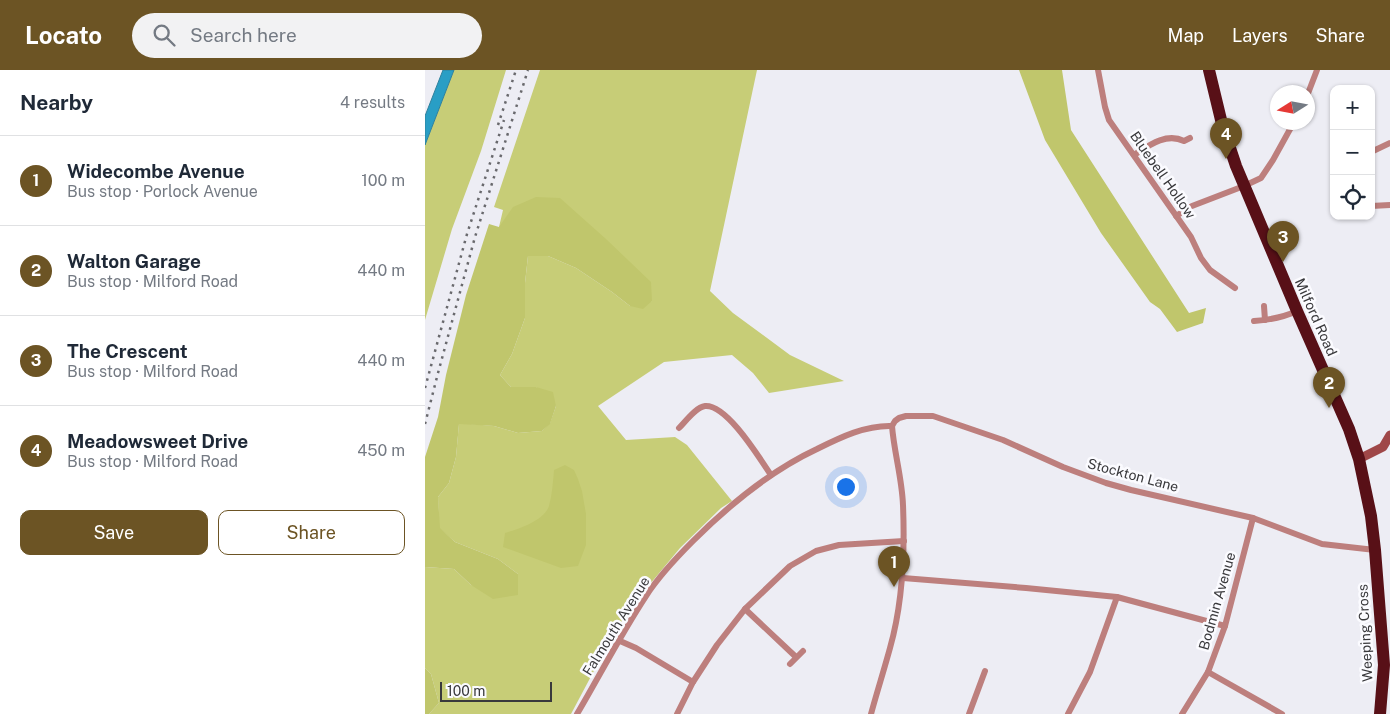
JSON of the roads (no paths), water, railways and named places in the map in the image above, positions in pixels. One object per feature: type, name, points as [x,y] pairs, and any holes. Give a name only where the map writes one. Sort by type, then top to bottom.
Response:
[{"type":"highway","name":"Milford Road","points":[[1209,70],[1222,124],[1244,186],[1349,429],[1359,459],[1371,516],[1375,550]]},
{"type":"highway","name":"Weeping Cross","points":[[1375,550],[1386,628],[1380,714]]},
{"type":"street","name":"Bluebell Hollow","points":[[1098,70],[1109,120],[1191,237],[1201,258],[1210,270],[1227,286],[1235,288]]},
{"type":"street","points":[[1311,85],[1317,70]]},
{"type":"street","points":[[1176,216],[1192,206],[1258,180],[1264,174],[1289,130]]},
{"type":"street","points":[[1134,155],[1155,141],[1177,138],[1187,139],[1184,148]]},
{"type":"street","points":[[1375,150],[1390,143]]},
{"type":"street","points":[[1375,206],[1390,205]]},
{"type":"street","points":[[1264,306],[1265,320]]},
{"type":"street","points":[[1254,321],[1284,317],[1297,311]]},
{"type":"street","points":[[679,428],[697,409],[705,406],[723,413],[748,440],[771,475]]},
{"type":"street","name":"Stockton Lane","points":[[892,426],[899,418],[906,416],[933,416],[1003,440],[1063,468],[1105,483],[1253,518],[1322,544],[1375,550]]},
{"type":"street","name":"Falmouth Avenue","points":[[577,714],[647,595],[674,561],[718,516],[754,486],[796,459],[860,430],[883,425],[892,426]]},
{"type":"street","points":[[871,714],[891,648],[903,578],[903,502],[892,426]]},
{"type":"street","points":[[1359,459],[1383,447],[1390,435]]},
{"type":"street","name":"Bodmin Avenue","points":[[1182,714],[1208,672],[1225,626],[1253,518]]},
{"type":"street","points":[[677,714],[693,682],[745,609],[790,566],[817,551],[839,545],[904,541]]},
{"type":"street","points":[[903,578],[1117,597],[1225,626]]},
{"type":"street","points":[[1068,714],[1090,672],[1117,597]]},
{"type":"street","points":[[745,609],[796,658]]},
{"type":"street","points":[[620,641],[636,648],[693,682]]},
{"type":"street","points":[[790,664],[803,651]]},
{"type":"street","points":[[969,714],[985,671]]},
{"type":"street","points":[[1208,672],[1282,714]]},
{"type":"water","points":[[443,70],[454,70],[425,145],[425,116]]},
{"type":"railway","points":[[498,125],[516,70]]},
{"type":"railway","points":[[425,424],[475,237],[528,70]]},
{"type":"railway","points":[[425,388],[467,234],[504,120]]},
{"type":"place","name":"Meadowsweet Drive","points":[[1226,159]]},
{"type":"place","name":"The Crescent","points":[[1283,262]]},
{"type":"place","name":"Walton Garage","points":[[1329,408]]},
{"type":"place","name":"Widecombe Avenue","points":[[894,587]]}]
